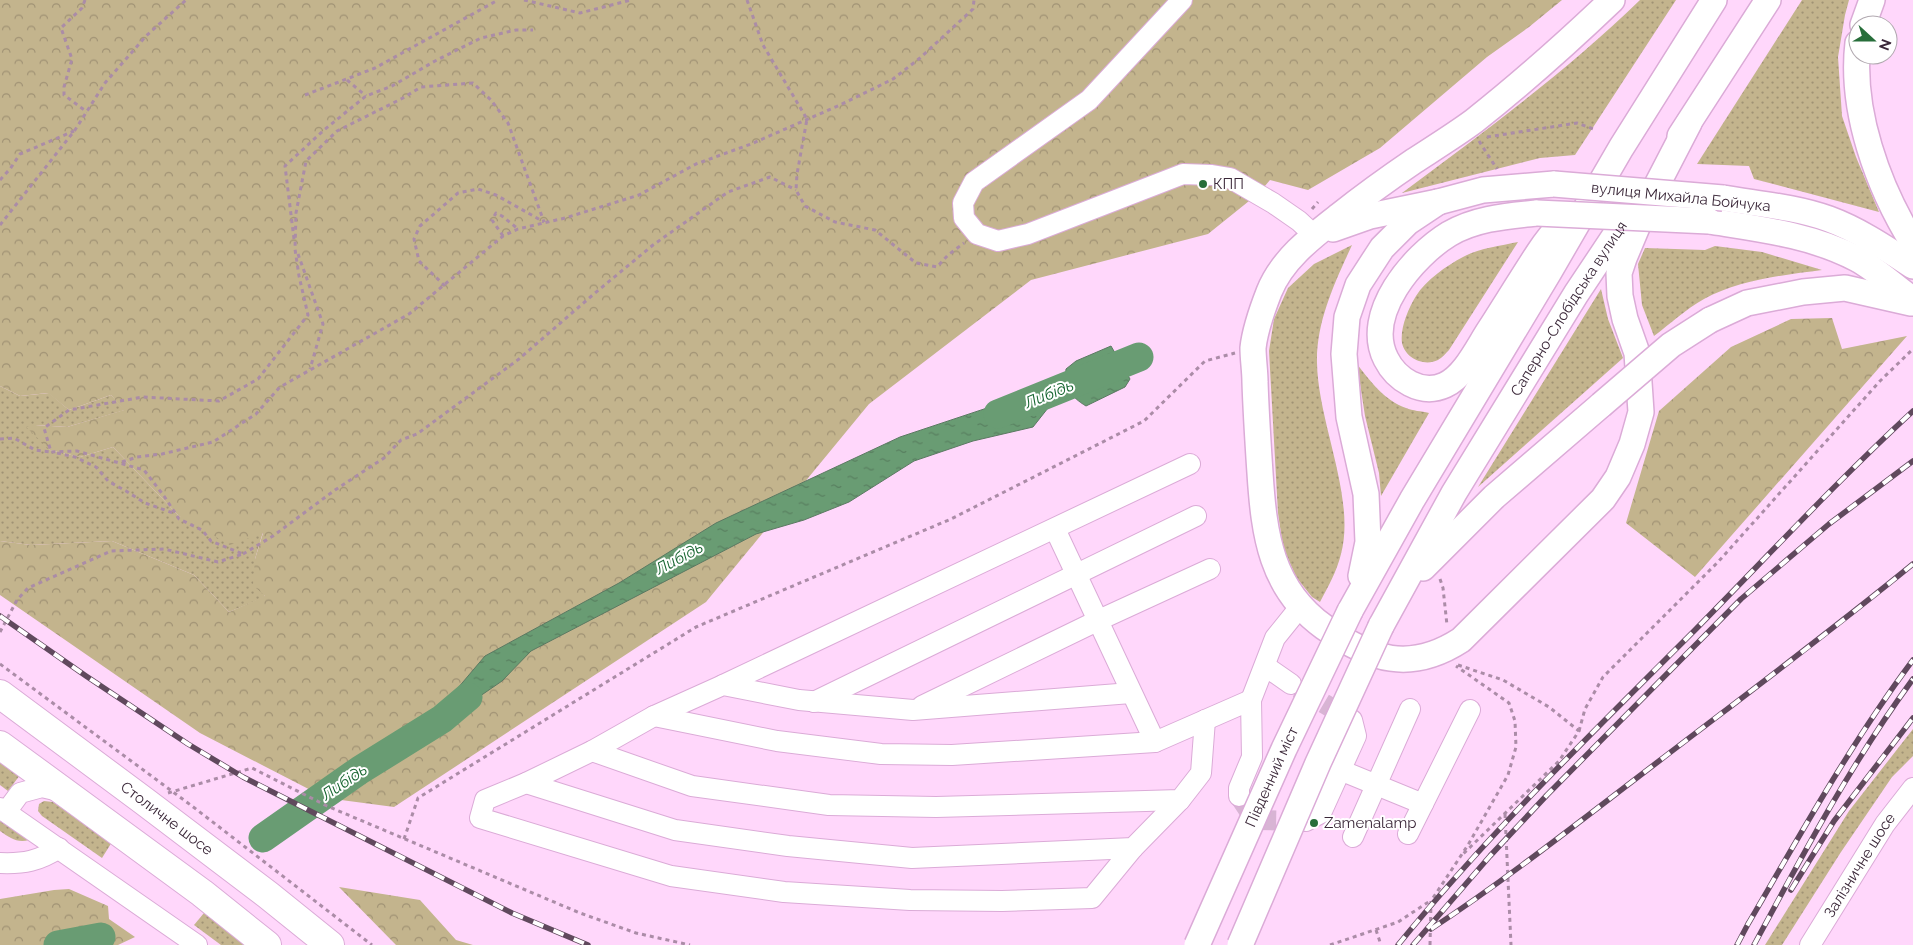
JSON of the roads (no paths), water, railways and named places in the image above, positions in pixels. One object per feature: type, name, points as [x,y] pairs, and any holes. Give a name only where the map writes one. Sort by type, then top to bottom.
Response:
[{"type":"highway","name":"Столичне шосе","points":[[0,694],[144,801],[330,945]]},
{"type":"highway","points":[[0,745],[202,893],[267,945]]},
{"type":"main road","points":[[1612,0],[1587,24],[1472,122],[1385,181],[1314,235],[1284,267],[1270,290],[1258,323],[1253,348],[1261,494],[1268,539],[1273,559],[1292,597],[1300,607],[1332,632],[1353,645],[1394,660],[1412,660],[1432,656],[1449,649],[1462,640],[1603,499],[1618,477],[1632,444],[1641,412],[1637,353],[1623,311],[1619,273],[1645,208],[1689,123]]},
{"type":"main road","points":[[1354,604],[1412,500],[1549,272],[1620,148],[1714,0]]},
{"type":"main road","name":"Саперно-Слобідська вулиця","points":[[1240,945],[1318,763],[1381,626],[1454,493],[1576,294],[1768,0]]},
{"type":"main road","points":[[1866,15],[1872,0]]},
{"type":"main road","points":[[1857,65],[1856,79],[1860,111],[1867,140],[1887,197],[1913,243]]},
{"type":"main road","name":"вулиця Михайла Бойчука","points":[[1620,148],[1540,251],[1466,368],[1446,385],[1433,389],[1414,386],[1402,380],[1391,368],[1381,349],[1380,332],[1386,306],[1398,283],[1418,260],[1449,234],[1471,224],[1498,216],[1537,212],[1709,221],[1773,231],[1819,244],[1858,260],[1913,302]]},
{"type":"main road","name":"вулиця Михайла Бойчука","points":[[1314,235],[1370,216],[1438,202],[1483,190],[1554,184],[1723,198],[1791,210],[1829,219],[1862,234],[1913,266]]},
{"type":"main road","points":[[1382,248],[1408,222],[1438,202]]},
{"type":"main road","points":[[1354,604],[1368,542],[1367,510],[1366,494],[1349,418],[1344,354],[1347,317],[1358,285],[1382,248],[1389,231],[1385,222],[1370,216]]},
{"type":"main road","points":[[1397,596],[1494,497],[1671,345],[1710,320],[1746,303],[1811,291],[1845,288],[1913,302]]},
{"type":"main road","name":"Південний міст","points":[[1197,945],[1284,749],[1354,604]]},
{"type":"street","points":[[1182,0],[1089,100],[974,182],[963,203],[964,218],[977,234],[998,241],[1028,234],[1183,174],[1212,175],[1230,178],[1273,203],[1300,221],[1314,235]]},
{"type":"street","points":[[1190,464],[654,716],[526,783],[485,800],[480,818],[671,876],[784,892],[910,900],[1002,901],[1092,898],[1134,848],[1180,800],[1201,773],[1205,720]]},
{"type":"street","points":[[814,702],[1196,516]]},
{"type":"street","points":[[1055,529],[1155,742]]},
{"type":"street","points":[[913,710],[1099,620],[1210,569]]},
{"type":"street","points":[[1239,796],[1239,788],[1252,756],[1251,700],[1275,638],[1300,607]]},
{"type":"street","points":[[1265,666],[1291,684]]},
{"type":"street","points":[[723,685],[814,702],[913,710],[1131,693]]},
{"type":"street","points":[[654,716],[777,741],[881,754],[952,755],[1155,742],[1251,700]]},
{"type":"street","points":[[1353,838],[1410,710]]},
{"type":"street","points":[[1408,834],[1470,710]]},
{"type":"street","points":[[1306,821],[1321,813],[1356,736],[1352,720]]},
{"type":"street","points":[[592,750],[692,786],[828,805],[936,807],[1180,800]]},
{"type":"street","points":[[1340,770],[1422,804]]},
{"type":"street","points":[[526,783],[675,830],[788,846],[912,858],[1134,848]]},
{"type":"street","points":[[65,792],[42,787],[20,793],[3,810],[197,945]]},
{"type":"street","name":"Залізничне шосе","points":[[1810,945],[1885,824],[1913,788]]},
{"type":"street","points":[[0,863],[30,862],[47,856],[59,848]]},
{"type":"street","points":[[158,917],[168,932],[172,945]]},
{"type":"water","points":[[1111,346],[1130,379],[1125,387],[1086,406],[1076,399],[1067,386],[1066,369],[1076,361]]},
{"type":"water","points":[[1026,395],[1048,408],[1033,427],[973,441],[914,461],[849,502],[804,520],[756,534],[531,651],[502,681],[439,727],[435,715],[485,656],[619,583],[716,523],[900,437]]},
{"type":"waterway","name":"Либідь","points":[[998,414],[1139,357]]},
{"type":"waterway","name":"Либідь","points":[[263,838],[360,770],[442,719],[468,697]]},
{"type":"waterway","name":"Либідь","points":[[58,945],[101,937]]},
{"type":"tunnel","points":[[1298,688],[1352,720]]},
{"type":"tunnel","points":[[1239,796],[1255,820],[1306,821]]},
{"type":"railway","points":[[1398,945],[1468,863],[1542,784],[1830,492],[1913,411]]},
{"type":"railway","points":[[1413,945],[1490,856],[1547,795],[1741,599],[1829,524],[1913,461]]},
{"type":"railway","points":[[1431,929],[1547,847],[1819,639],[1913,564]]},
{"type":"railway","points":[[0,616],[188,744],[243,777],[512,913],[588,945]]},
{"type":"railway","points":[[1737,945],[1847,757],[1913,660]]},
{"type":"railway","points":[[1754,945],[1849,776],[1913,679]]},
{"type":"railway","points":[[1791,890],[1834,821],[1913,718]]},
{"type":"place","name":"КПП","points":[[1203,184]]},
{"type":"place","name":"Zamenalamp","points":[[1314,823]]}]
